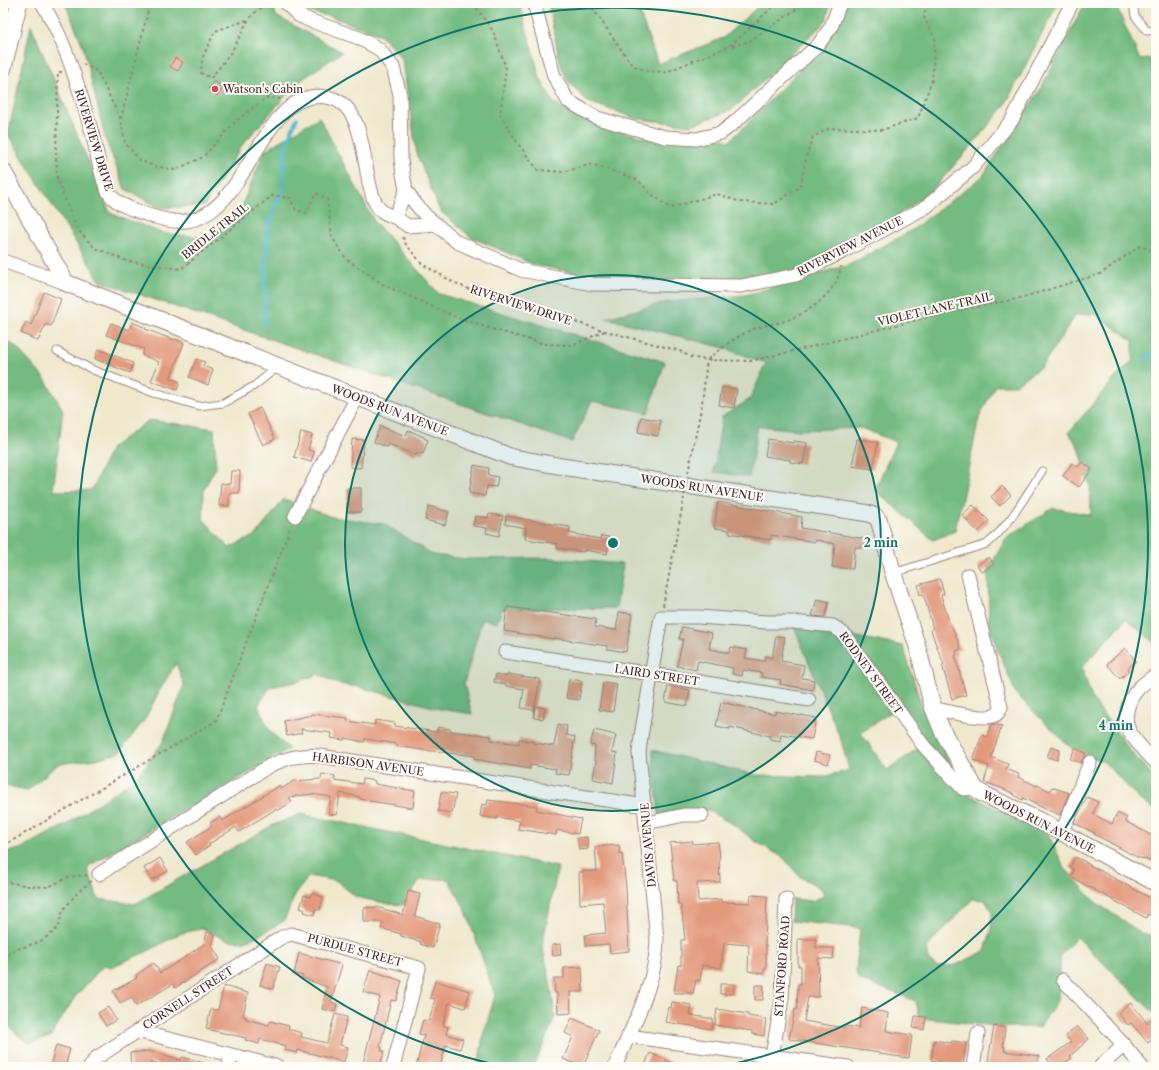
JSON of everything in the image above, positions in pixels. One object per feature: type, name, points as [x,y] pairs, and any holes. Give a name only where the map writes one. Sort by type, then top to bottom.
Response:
[{"type":"street","points":[[3,69],[19,3]]},
{"type":"street","name":"RIVERVIEW DRIVE","points":[[42,3],[59,34],[72,69],[92,133],[106,187],[110,195],[122,205],[149,215],[176,222],[187,221],[200,217],[219,204],[238,181],[274,123],[284,111],[300,101],[319,97],[331,98],[346,107],[356,123],[375,201],[382,211],[389,216],[395,217]]},
{"type":"street","name":"RIVERVIEW AVENUE","points":[[286,3],[298,15],[310,21],[360,38],[373,45],[379,49],[393,67],[400,95],[401,159],[402,174],[406,190],[426,216],[457,242],[521,270],[592,284],[741,286],[796,275],[926,207],[973,168],[1012,120],[1072,3]]},
{"type":"street","points":[[534,3],[548,59],[554,76],[568,101],[597,118],[665,137],[696,139],[721,133],[735,122],[807,55],[831,27],[840,3]]},
{"type":"street","points":[[3,171],[66,283]]},
{"type":"street","points":[[406,190],[395,217],[408,226],[436,224]]},
{"type":"street","points":[[3,261],[66,283]]},
{"type":"street","name":"WOODS RUN AVENUE","points":[[66,283],[516,458],[866,513],[875,516],[879,521],[893,572],[918,645],[933,708],[943,732],[975,788],[982,793],[1062,832],[1156,883]]},
{"type":"street","points":[[295,516],[357,397]]},
{"type":"street","points":[[933,708],[982,717],[993,716],[1000,711],[1001,707],[968,575]]},
{"type":"street","name":"DAVIS AVENUE","points":[[615,1067],[649,987],[657,954],[640,747],[661,617]]},
{"type":"street","name":"RODNEY STREET","points":[[661,617],[699,617],[766,622],[793,622],[833,626],[837,628],[844,634],[896,708],[934,758],[963,789],[975,788]]},
{"type":"street","name":"LAIRD STREET","points":[[505,652],[809,700]]},
{"type":"street","points":[[1156,674],[1138,688],[1128,709],[1128,726],[1132,734],[1156,763]]},
{"type":"street","name":"HARBISON AVENUE","points":[[99,874],[269,766],[297,756],[320,756],[645,806]]},
{"type":"street","points":[[1062,832],[1090,762]]},
{"type":"street","points":[[646,823],[684,815],[702,815]]},
{"type":"street","name":"STANFORD ROAD","points":[[774,1060],[782,999],[786,898]]},
{"type":"street","name":"PURDUE STREET","points":[[291,934],[419,968],[393,1067]]},
{"type":"street","name":"CORNELL STREET","points":[[90,1067],[96,1058],[282,936],[291,934]]},
{"type":"street","points":[[1063,980],[1124,1045],[1142,1067]]},
{"type":"street","points":[[137,1031],[230,1061],[279,1067]]},
{"type":"street","points":[[973,1067],[978,1033]]},
{"type":"street","points":[[628,1036],[774,1060],[848,1067]]},
{"type":"street","points":[[1100,1067],[1124,1045]]},
{"type":"lane","points":[[1133,3],[1135,16],[1147,31],[1156,30]]},
{"type":"lane","points":[[56,351],[99,373],[154,393],[200,406],[223,403],[254,386],[280,366]]},
{"type":"lane","points":[[893,572],[986,544],[1006,525],[1042,471]]},
{"type":"path","points":[[121,120],[150,3]]},
{"type":"path","points":[[258,3],[260,8]]},
{"type":"path","points":[[247,20],[215,31],[202,59],[202,73],[211,78],[235,46],[247,20],[260,8],[270,3]]},
{"type":"path","points":[[590,3],[632,65],[647,71],[666,72],[730,46],[750,41],[804,3]]},
{"type":"path","points":[[730,46],[777,3]]},
{"type":"path","name":"BRIDLE TRAIL","points":[[300,101],[266,98],[236,121],[203,157],[175,170],[153,166],[140,160],[126,143],[121,120],[97,71],[80,62],[72,69],[58,72],[56,153],[57,179],[77,229],[95,248],[127,261],[181,269],[273,195],[290,198],[296,210],[306,213],[316,193],[326,199],[332,237],[346,260],[384,285],[456,317],[545,344],[572,345],[605,332]]},
{"type":"path","name":"RIVERVIEW DRIVE","points":[[403,236],[405,243],[422,264],[451,281],[475,292],[605,332],[680,351],[690,357],[707,360]]},
{"type":"path","name":"VIOLET LANE TRAIL","points":[[707,360],[750,361],[809,348],[932,316],[1017,299],[1100,274],[1140,246],[1156,252]]},
{"type":"path","points":[[661,617],[702,404],[707,360],[721,347],[751,330],[793,318],[816,305],[833,286],[839,276],[841,267],[841,252]]},
{"type":"path","points":[[3,846],[216,721],[295,516]]},
{"type":"path","points":[[3,883],[7,882],[28,886],[48,887],[69,877],[99,874]]},
{"type":"path","points":[[3,958],[14,950],[39,942],[54,932],[59,925],[63,910],[78,892],[99,874]]},
{"type":"green space","points":[[65,3],[273,3],[276,16],[342,52],[297,83],[243,144],[204,206],[160,208],[125,189],[105,138],[83,46]]},
{"type":"green space","points":[[300,3],[519,3],[540,78],[553,102],[583,120],[650,139],[707,135],[730,141],[815,54],[836,26],[847,3],[1058,3],[1004,107],[933,189],[860,245],[810,270],[755,281],[606,279],[535,265],[471,237],[440,211],[417,155],[402,59],[381,35],[329,16],[305,11]]},
{"type":"green space","points":[[548,3],[640,3],[640,14],[658,64],[723,38],[762,3],[831,3],[826,21],[732,110],[691,125],[637,119],[586,101],[568,81],[560,63]]},
{"type":"green space","points":[[1085,3],[1115,3],[1140,60],[1156,58],[1156,644],[1126,619],[1082,667],[1092,699],[1132,753],[1156,780],[1156,810],[1141,801],[1104,762],[1071,748],[1016,694],[989,628],[988,570],[1006,538],[1053,508],[1091,515],[1090,485],[1080,451],[1069,432],[1115,378],[1133,360],[1133,341],[1095,314],[1076,315],[1042,366],[1015,385],[995,385],[979,418],[955,531],[933,540],[875,490],[896,442],[861,428],[800,430],[758,426],[749,477],[714,472],[722,417],[750,399],[766,363],[721,347],[606,318],[667,302],[746,295],[847,266],[912,230],[982,177],[1040,90]]},
{"type":"green space","points":[[31,25],[110,213],[162,233],[208,238],[242,205],[265,150],[319,117],[374,221],[439,294],[665,362],[648,413],[592,401],[572,442],[100,281],[8,135]]},
{"type":"green space","points":[[3,338],[16,347],[45,379],[63,410],[53,491],[92,490],[111,448],[149,420],[214,429],[216,467],[204,489],[203,519],[229,548],[256,535],[284,499],[332,517],[384,524],[433,555],[466,559],[550,558],[623,564],[616,608],[502,609],[497,623],[482,619],[464,684],[472,714],[440,709],[359,687],[338,684],[318,674],[300,681],[270,687],[258,706],[270,731],[289,749],[87,867],[98,899],[135,904],[271,826],[301,814],[558,867],[542,946],[550,980],[555,1017],[534,1067],[478,1067],[483,1036],[495,995],[465,908],[448,879],[420,880],[403,905],[389,904],[356,897],[337,881],[309,876],[295,895],[284,921],[260,935],[243,942],[227,940],[202,928],[179,934],[148,951],[111,967],[104,965],[75,997],[50,1037],[29,1043],[20,1037],[8,1025],[3,1025],[3,853],[20,849],[67,824],[135,779],[163,742],[184,685],[176,663],[145,719],[119,753],[96,759],[58,764],[28,790],[3,784]]},
{"type":"green space","points":[[794,627],[848,635],[903,646],[922,707],[955,772],[971,796],[1048,834],[1064,867],[1094,901],[1141,933],[1156,936],[1156,1015],[1077,937],[1061,954],[1058,999],[1040,1027],[1004,1027],[920,1018],[916,1001],[858,979],[856,971],[860,928],[791,921],[792,899],[812,901],[824,896],[822,889],[799,876],[784,858],[755,841],[734,825],[707,810],[679,811],[659,815],[652,750],[756,775],[823,777],[849,770],[841,740]],"holes":[[[896,708],[923,745],[887,770],[861,733]],[[973,899],[985,900],[992,912],[991,931],[985,951],[956,965],[937,967],[929,961],[927,948]]]},
{"type":"building","points":[[175,58],[183,62],[178,71],[170,67]]},
{"type":"building","name":"Watson's Cabin","points":[[214,81],[223,88],[217,96],[208,89]]},
{"type":"building","points":[[44,292],[61,299],[51,326],[46,324],[38,341],[21,333],[26,322],[31,325]]},
{"type":"building","points":[[132,322],[146,328],[145,329],[184,343],[170,378],[180,382],[177,390],[151,381],[159,362],[142,355],[144,349],[106,335],[111,323],[129,330]]},
{"type":"building","points":[[98,349],[133,363],[130,373],[95,359]]},
{"type":"building","points":[[196,359],[205,362],[203,366],[213,370],[208,385],[189,377]]},
{"type":"building","points":[[722,387],[737,389],[734,408],[719,405]]},
{"type":"building","points":[[260,408],[275,439],[263,445],[248,414]]},
{"type":"building","points":[[641,417],[661,421],[658,436],[638,432]]},
{"type":"building","points":[[380,426],[406,436],[408,430],[424,437],[428,440],[423,454],[418,452],[416,455],[388,444],[387,447],[374,442]]},
{"type":"building","points":[[301,432],[312,435],[308,450],[314,452],[311,462],[294,457]]},
{"type":"building","points":[[352,439],[364,440],[361,468],[350,467]]},
{"type":"building","points":[[768,439],[793,443],[794,441],[807,443],[803,464],[790,462],[790,460],[765,456]]},
{"type":"building","points":[[857,439],[878,442],[873,469],[852,466]]},
{"type":"building","points":[[1082,462],[1092,469],[1079,487],[1063,476],[1072,463],[1078,467]]},
{"type":"building","points":[[474,465],[489,468],[488,475],[498,477],[496,487],[487,486],[485,496],[469,493]]},
{"type":"building","points":[[231,471],[240,471],[239,493],[229,493],[229,506],[219,506],[221,483],[230,484]]},
{"type":"building","points":[[1002,486],[1011,495],[1000,506],[991,497]]},
{"type":"building","points":[[347,488],[361,488],[361,512],[347,512]]},
{"type":"building","points":[[718,502],[802,517],[801,528],[866,539],[864,548],[855,547],[853,569],[832,567],[835,544],[816,540],[815,542],[771,535],[771,540],[729,533],[729,530],[714,528]]},
{"type":"building","points":[[973,505],[989,521],[978,532],[962,515]]},
{"type":"building","points":[[429,506],[449,512],[445,525],[425,520]]},
{"type":"building","points":[[489,514],[503,516],[499,536],[486,533],[487,528],[473,526],[475,516],[488,518]]},
{"type":"building","points":[[506,516],[570,527],[569,533],[600,539],[601,536],[610,537],[607,554],[584,550],[584,552],[557,548],[558,544],[525,539],[526,528],[505,524]]},
{"type":"building","points":[[989,557],[994,564],[982,572],[977,565]]},
{"type":"building","points":[[940,579],[944,594],[941,595],[950,625],[951,624],[961,649],[956,651],[957,654],[955,655],[966,695],[952,699],[942,665],[944,665],[931,630],[933,629],[926,603],[923,594],[920,595],[918,585]]},
{"type":"building","points":[[817,599],[829,602],[825,617],[812,616]]},
{"type":"building","points":[[507,607],[596,619],[595,627],[616,630],[619,612],[632,614],[626,652],[607,649],[607,646],[504,631]]},
{"type":"building","points":[[682,627],[712,633],[709,649],[729,653],[731,647],[747,650],[745,658],[764,661],[765,656],[772,658],[776,636],[785,637],[781,661],[804,665],[802,678],[814,680],[813,690],[780,684],[781,680],[761,677],[762,673],[743,670],[742,676],[732,674],[733,668],[698,661],[696,670],[677,666],[683,639],[679,639]]},
{"type":"building","points":[[1125,648],[1136,661],[1128,668],[1129,670],[1120,679],[1107,664]]},
{"type":"building","points":[[496,674],[507,676],[508,674],[540,679],[534,710],[521,708],[524,689],[494,682]]},
{"type":"building","points":[[569,679],[582,681],[579,700],[566,698]]},
{"type":"building","points":[[603,682],[617,684],[613,712],[599,710]]},
{"type":"building","points":[[668,686],[690,690],[687,706],[665,702]]},
{"type":"building","points":[[721,702],[775,714],[775,711],[816,718],[812,739],[781,734],[780,741],[770,739],[770,736],[730,727],[730,729],[716,726]]},
{"type":"building","points":[[535,706],[545,708],[543,719],[534,718]]},
{"type":"building","points":[[312,714],[348,718],[347,721],[375,725],[375,720],[395,723],[395,726],[437,732],[438,727],[450,729],[450,731],[491,736],[491,740],[519,744],[519,739],[554,746],[558,724],[567,726],[566,735],[575,737],[569,775],[555,773],[556,769],[530,765],[530,769],[474,759],[475,756],[416,749],[397,746],[397,744],[365,739],[364,742],[345,738],[344,740],[331,738],[332,733],[301,729],[302,733],[287,736],[284,721]]},
{"type":"building","points":[[995,724],[1002,726],[991,757],[1008,764],[1006,769],[1019,774],[1018,777],[1037,786],[1050,791],[1052,787],[1069,793],[1060,815],[1023,798],[1022,800],[1004,789],[984,782],[989,766],[973,760],[982,735],[987,737],[991,725]]},
{"type":"building","points":[[594,730],[616,735],[612,752],[617,753],[613,783],[593,779],[596,760],[594,760],[595,746],[590,745]]},
{"type":"building","points":[[1051,747],[1060,750],[1057,760],[1047,757]]},
{"type":"building","points":[[1075,748],[1086,753],[1081,763],[1070,759]]},
{"type":"building","points":[[816,752],[830,755],[828,764],[814,760]]},
{"type":"building","points":[[322,774],[335,776],[334,780],[362,784],[363,779],[375,781],[375,784],[415,791],[413,808],[360,799],[360,797],[340,793],[337,815],[328,814],[331,797],[312,794],[289,797],[292,802],[277,811],[276,809],[239,832],[236,827],[209,844],[210,845],[196,855],[187,842],[212,826],[210,823],[220,817],[222,821],[279,786],[281,789],[294,781],[321,779]]},
{"type":"building","points":[[441,792],[456,794],[452,813],[438,811]]},
{"type":"building","points":[[1087,797],[1098,802],[1093,814],[1112,824],[1117,813],[1127,818],[1125,821],[1156,838],[1156,864],[1137,857],[1074,823]]},
{"type":"building","points":[[488,800],[537,806],[536,810],[581,819],[578,834],[557,830],[556,835],[518,829],[520,821],[480,816],[482,804],[487,805]]},
{"type":"building","points":[[587,837],[588,849],[579,850],[577,838]]},
{"type":"building","points":[[693,841],[693,844],[718,842],[720,857],[720,882],[697,883],[698,901],[721,899],[721,902],[750,903],[751,895],[767,896],[765,945],[766,969],[764,969],[764,974],[748,971],[749,945],[724,943],[721,968],[702,965],[700,981],[696,980],[693,993],[674,993],[678,965],[681,966],[681,940],[685,940],[681,904],[678,904],[677,881],[674,881],[670,843]]},
{"type":"building","points":[[619,845],[620,854],[622,853],[626,887],[629,951],[610,953],[609,944],[586,946],[585,935],[606,933],[603,902],[580,904],[579,872],[597,871],[595,847]]},
{"type":"building","points":[[1075,857],[1156,901],[1156,918],[1148,914],[1146,918],[1071,877],[1074,870],[1070,867]]},
{"type":"building","points":[[160,858],[168,871],[152,880],[144,868]]},
{"type":"building","points":[[408,891],[420,894],[415,916],[440,924],[433,948],[420,944],[421,942],[401,936],[401,934],[381,928],[383,922],[364,922],[364,908],[377,907],[403,915]]},
{"type":"building","points":[[311,893],[323,897],[320,910],[315,909],[314,915],[304,912],[305,910],[300,908],[304,895],[310,897]]},
{"type":"building","points":[[207,932],[215,934],[212,946],[220,959],[175,988],[173,984],[136,1006],[132,997],[120,1003],[113,991],[137,978],[136,975],[154,963],[160,973],[204,944]]},
{"type":"building","points":[[798,939],[816,939],[816,948],[834,948],[833,959],[818,958],[819,997],[808,997],[804,1021],[845,1028],[845,1026],[859,1028],[862,1008],[888,1013],[886,1031],[912,1035],[909,1058],[789,1039],[795,1009],[797,1010],[798,984],[801,984],[801,966],[798,966]]},
{"type":"building","points":[[560,944],[561,955],[553,956],[552,945]]},
{"type":"building","points":[[299,953],[342,965],[331,1002],[337,1004],[335,1012],[322,1009],[327,987],[302,978],[303,976],[294,974]]},
{"type":"building","points":[[267,963],[280,967],[273,989],[260,985]]},
{"type":"building","points":[[582,967],[583,992],[570,992],[571,1013],[558,1014],[557,993],[555,993],[554,978],[564,978],[564,968]]},
{"type":"building","points":[[370,970],[402,981],[396,1001],[391,1000],[380,1047],[382,1048],[381,1051],[384,1051],[380,1067],[362,1067],[380,997],[363,992]]},
{"type":"building","points":[[435,981],[470,991],[465,1008],[449,1003],[443,1025],[448,1027],[446,1034],[463,1039],[460,1049],[446,1045],[440,1067],[416,1067],[424,1035],[419,1034],[423,1020],[429,1021],[435,999],[430,998]]},
{"type":"building","points":[[720,984],[734,984],[733,994],[720,994]]},
{"type":"building","points":[[755,985],[764,985],[763,1000],[755,1000]]},
{"type":"building","points":[[224,986],[248,993],[243,1016],[246,1017],[246,1019],[269,1025],[270,1021],[289,1026],[288,1029],[302,1033],[301,1037],[327,1043],[335,1014],[347,1017],[340,1045],[348,1047],[344,1062],[298,1050],[297,1053],[285,1050],[286,1046],[260,1039],[259,1044],[245,1040],[246,1038],[206,1029],[211,1009],[218,1010]]},
{"type":"building","points":[[672,1002],[692,1005],[690,1015],[713,1019],[712,1029],[665,1022],[668,1007],[671,1008]]},
{"type":"building","points":[[1131,1003],[1147,1023],[1151,1019],[1156,1025],[1156,1037],[1148,1043],[1131,1023],[1128,1025],[1118,1013]]},
{"type":"building","points":[[108,1007],[116,1020],[106,1026],[98,1013]]},
{"type":"building","points":[[717,1009],[748,1014],[748,1016],[766,1019],[764,1036],[752,1034],[752,1031],[715,1025]]},
{"type":"building","points":[[915,1016],[926,1017],[924,1030],[913,1028]]},
{"type":"building","points":[[572,1018],[599,1030],[583,1067],[563,1059],[573,1037],[565,1033]]},
{"type":"building","points":[[994,1026],[1005,1028],[1004,1051],[1039,1056],[1037,1067],[987,1067]]},
{"type":"building","points":[[1077,1026],[1089,1039],[1070,1056],[1072,1058],[1059,1067],[1053,1067],[1047,1059],[1071,1042],[1066,1036]]},
{"type":"building","points":[[934,1040],[951,1043],[952,1041],[966,1043],[963,1066],[931,1060]]},
{"type":"building","points":[[56,1045],[70,1049],[65,1067],[50,1067]]},
{"type":"building","points":[[149,1051],[181,1060],[182,1057],[208,1064],[207,1067],[169,1067],[150,1062],[151,1067],[131,1067],[130,1053]]},
{"type":"building","points":[[650,1053],[681,1067],[644,1067]]},
{"type":"waterway","points":[[75,6],[82,3]]},
{"type":"waterway","points":[[264,324],[266,254],[269,224],[283,189],[285,146],[297,118]]},
{"type":"waterway","points":[[1144,361],[1156,350]]},
{"type":"place","name":"Watson's Cabin","points":[[215,89]]}]
